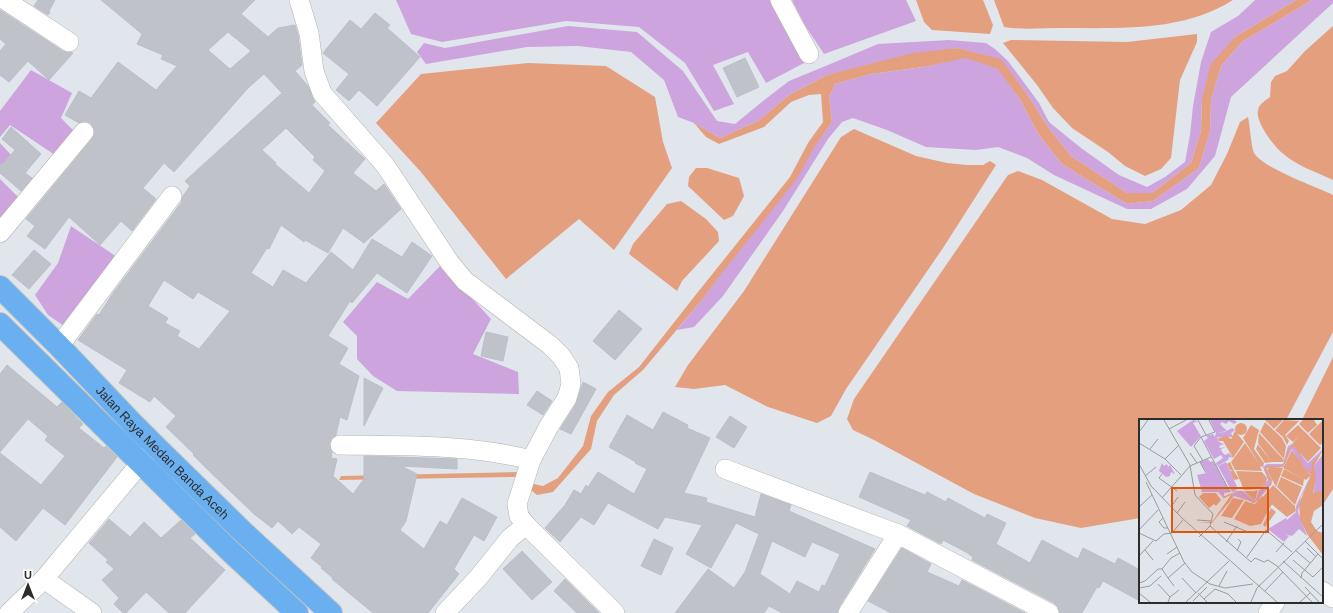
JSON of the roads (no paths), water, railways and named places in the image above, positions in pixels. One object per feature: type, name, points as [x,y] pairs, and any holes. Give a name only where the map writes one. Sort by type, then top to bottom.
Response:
[{"type":"highway","name":"Jalan Raya Medan Banda Aceh","points":[[0,287],[155,446],[244,533],[331,613]]},
{"type":"highway","name":"Jalan Raya Medan Banda Aceh","points":[[0,324],[230,551],[297,613]]},
{"type":"highway","points":[[270,588],[286,572]]},
{"type":"street","points":[[5,0],[70,42]]},
{"type":"street","points":[[299,0],[309,33],[314,71],[322,93],[385,165],[450,263],[465,281],[550,345],[561,356],[569,368],[571,384],[567,398],[549,426],[530,466],[517,504],[519,516],[526,525],[615,613]]},
{"type":"street","points":[[780,0],[809,54]]},
{"type":"street","points":[[0,233],[84,132]]},
{"type":"street","points":[[59,346],[172,196]]},
{"type":"street","points":[[340,445],[413,446],[484,451],[510,454],[530,466]]},
{"type":"street","points":[[10,613],[44,579],[155,446]]},
{"type":"street","points":[[725,469],[898,534],[1049,613]]},
{"type":"street","points":[[445,613],[478,578],[510,538],[526,525]]},
{"type":"street","points":[[848,613],[898,534]]},
{"type":"street","points":[[44,579],[92,613]]},
{"type":"street","points":[[1323,592],[1333,598]]},
{"type":"street","points":[[1268,613],[1274,603]]}]
